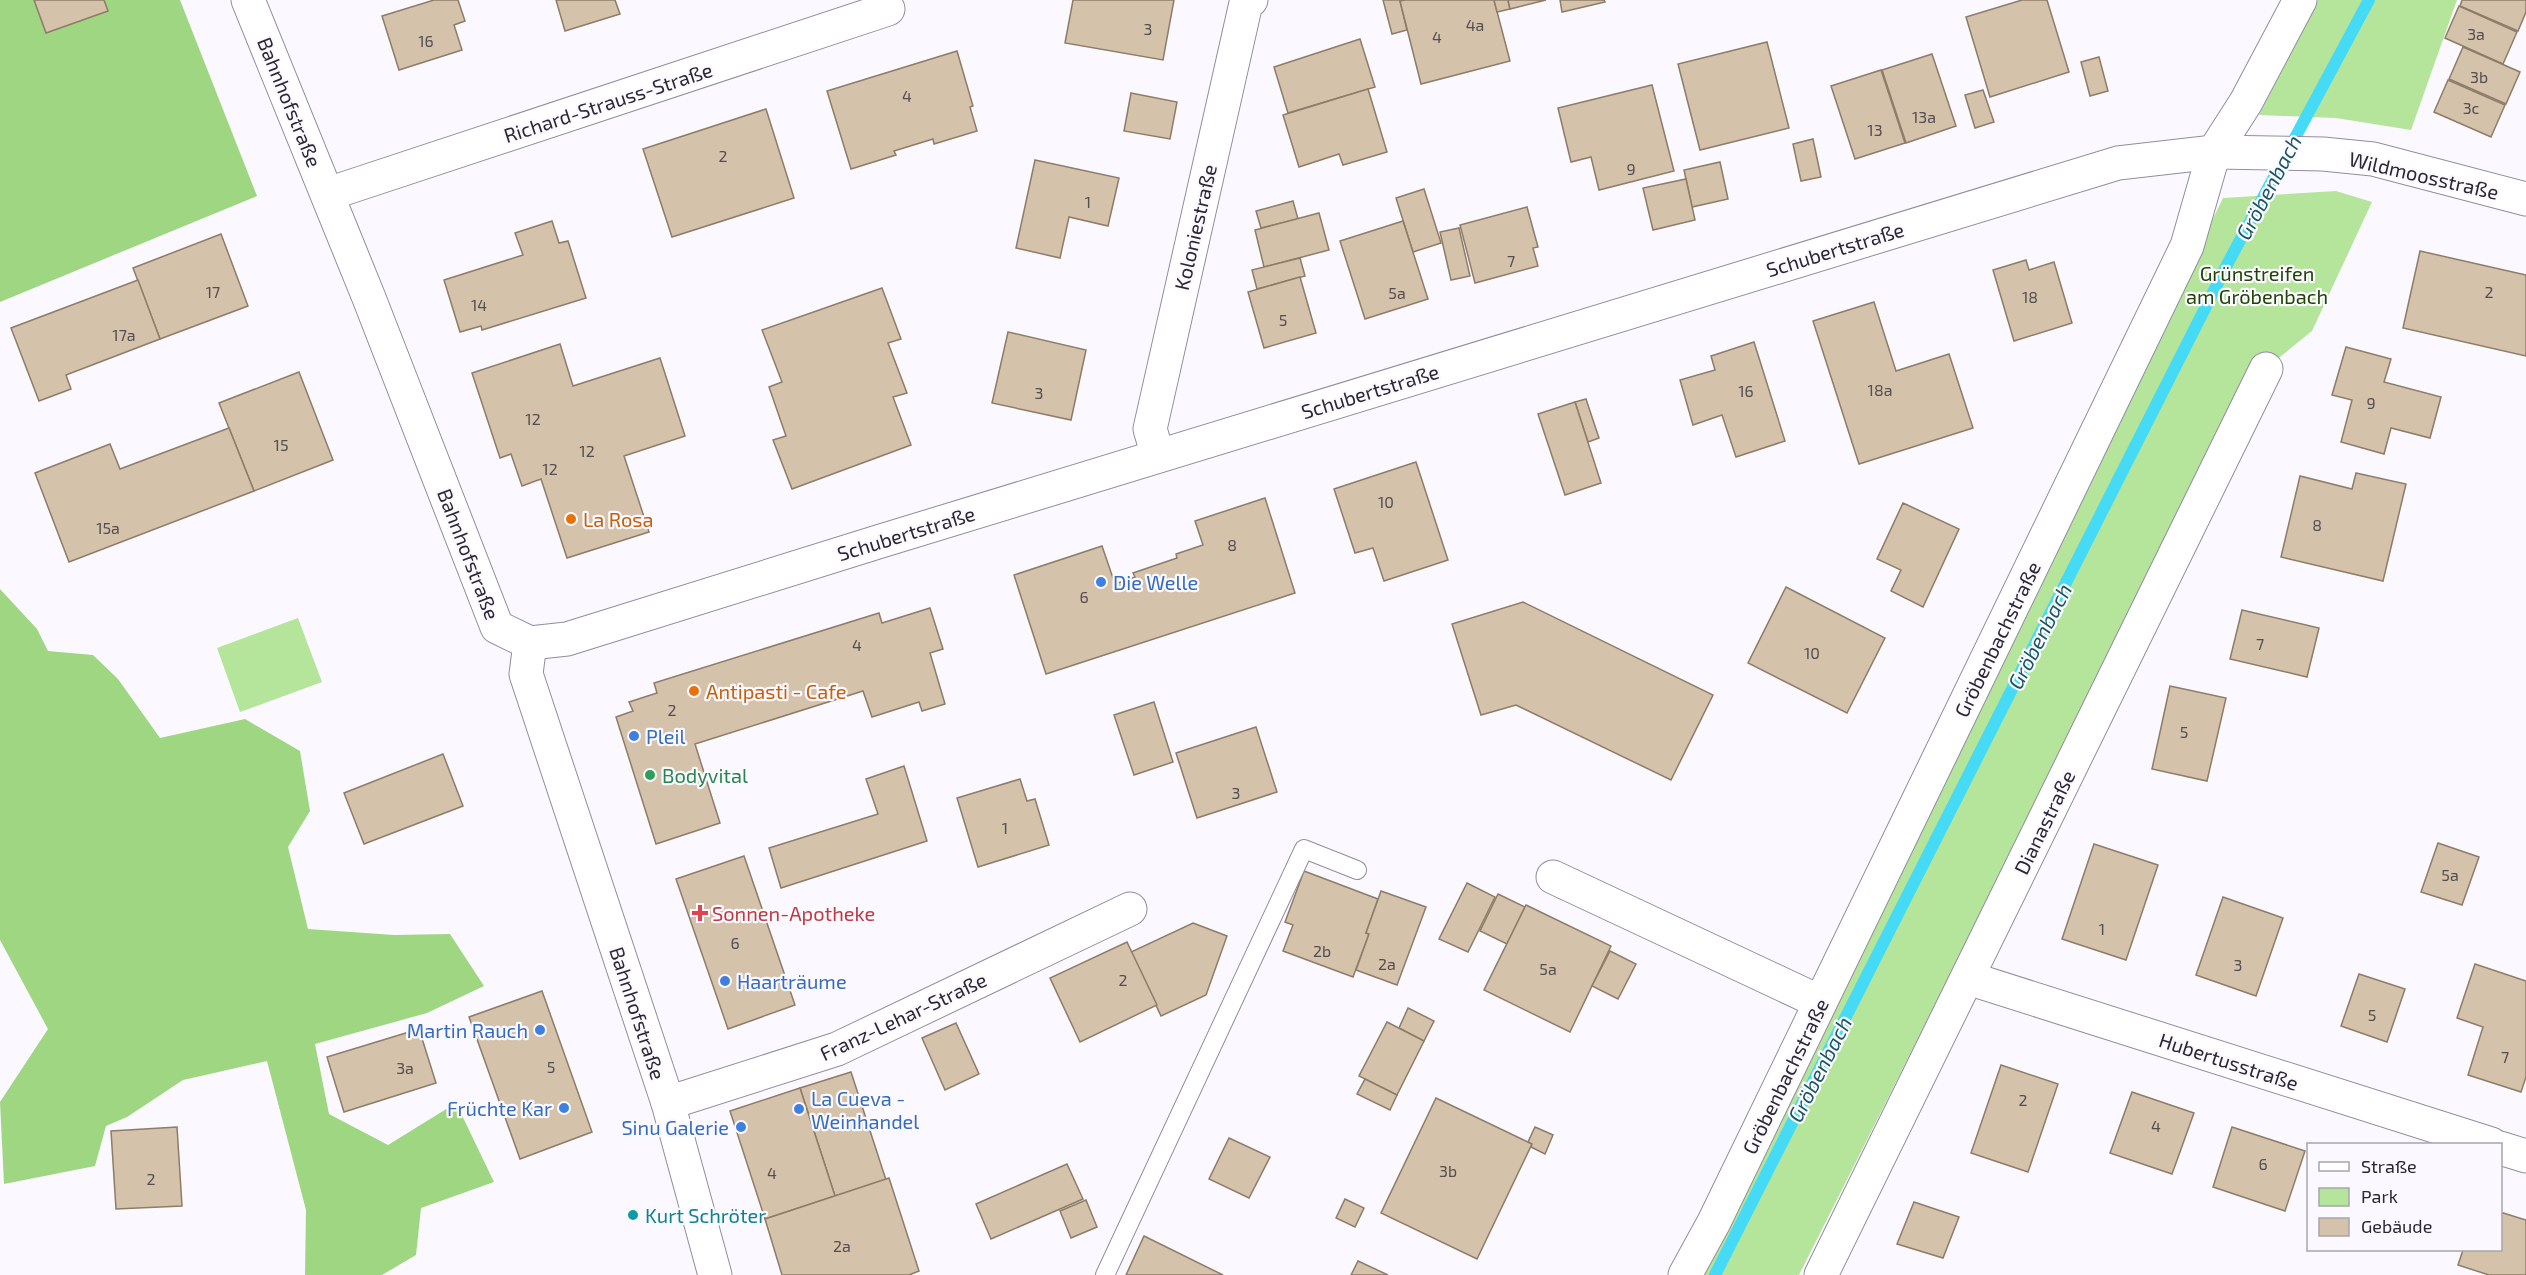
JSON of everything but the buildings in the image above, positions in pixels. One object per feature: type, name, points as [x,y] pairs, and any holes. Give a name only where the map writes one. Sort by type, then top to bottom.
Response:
[{"type":"street","name":"Bahnhofstraße","points":[[248,0],[328,194],[497,627],[530,643],[526,674],[668,1103],[715,1275]]},
{"type":"street","name":"Koloniestraße","points":[[1158,456],[1150,429],[1246,3],[1251,0]]},
{"type":"street","name":"Gröbenbachstraße","points":[[1684,1275],[1714,1222],[2187,246],[2214,152],[2246,102],[2300,0]]},
{"type":"street","name":"Richard-Strauss-Straße","points":[[328,194],[888,9]]},
{"type":"street","name":"Schubertstraße","points":[[530,643],[567,639],[2118,163],[2214,152]]},
{"type":"street","name":"Wildmoosstraße","points":[[2214,152],[2324,154],[2373,159],[2526,199]]},
{"type":"street","name":"Dianastraße","points":[[1821,1275],[2265,369]]},
{"type":"street","points":[[1553,877],[1820,1002]]},
{"type":"street","name":"Franz-Lehar-Straße","points":[[668,1103],[837,1049],[1130,909]]},
{"type":"street","name":"Hubertusstraße","points":[[1968,978],[2488,1143]]},
{"type":"street","points":[[2502,1149],[2526,1156]]},
{"type":"lane","points":[[1105,1275],[1304,849],[1357,870]]},
{"type":"green space","points":[[0,0],[180,0],[257,196],[0,302]]},
{"type":"green space","points":[[2318,0],[2457,0],[2411,130],[2336,118],[2259,115]]},
{"type":"green space","name":"Grünstreifen am Gröbenbach","points":[[2336,191],[2372,202],[2312,331],[2265,369],[2088,700],[1799,1275],[1695,1275],[1771,1126],[2223,198]]},
{"type":"green space","points":[[0,589],[37,629],[48,651],[93,655],[118,679],[160,738],[245,719],[300,751],[310,811],[288,847],[308,929],[394,935],[450,934],[484,986],[427,1013],[315,1044],[329,1114],[388,1145],[456,1103],[494,1182],[421,1208],[416,1255],[382,1275],[305,1275],[306,1210],[267,1061],[183,1080],[127,1117],[106,1126],[95,1166],[4,1184],[0,1102],[48,1029],[0,940]]},
{"type":"green space","points":[[298,618],[322,682],[240,712],[217,648]]},
{"type":"waterway","name":"Gröbenbach","points":[[1715,1275],[2230,259],[2369,0]]},
{"type":"place","name":"La Rosa","points":[[571,519]]},
{"type":"place","name":"Die Welle","points":[[1101,582]]},
{"type":"place","name":"Antipasti - Cafe","points":[[694,691]]},
{"type":"place","name":"Pleil","points":[[634,736]]},
{"type":"place","name":"Bodyvital","points":[[650,775]]},
{"type":"place","name":"Sonnen-Apotheke","points":[[700,913]]},
{"type":"place","name":"Haarträume","points":[[725,981]]},
{"type":"place","name":"Martin Rauch","points":[[540,1030]]},
{"type":"place","name":"Früchte Kar","points":[[564,1108]]},
{"type":"place","name":"La Cueva - Weinhandel","points":[[799,1109]]},
{"type":"place","name":"Sinu Galerie","points":[[741,1127]]},
{"type":"place","name":"Kurt Schröter","points":[[633,1215]]}]
